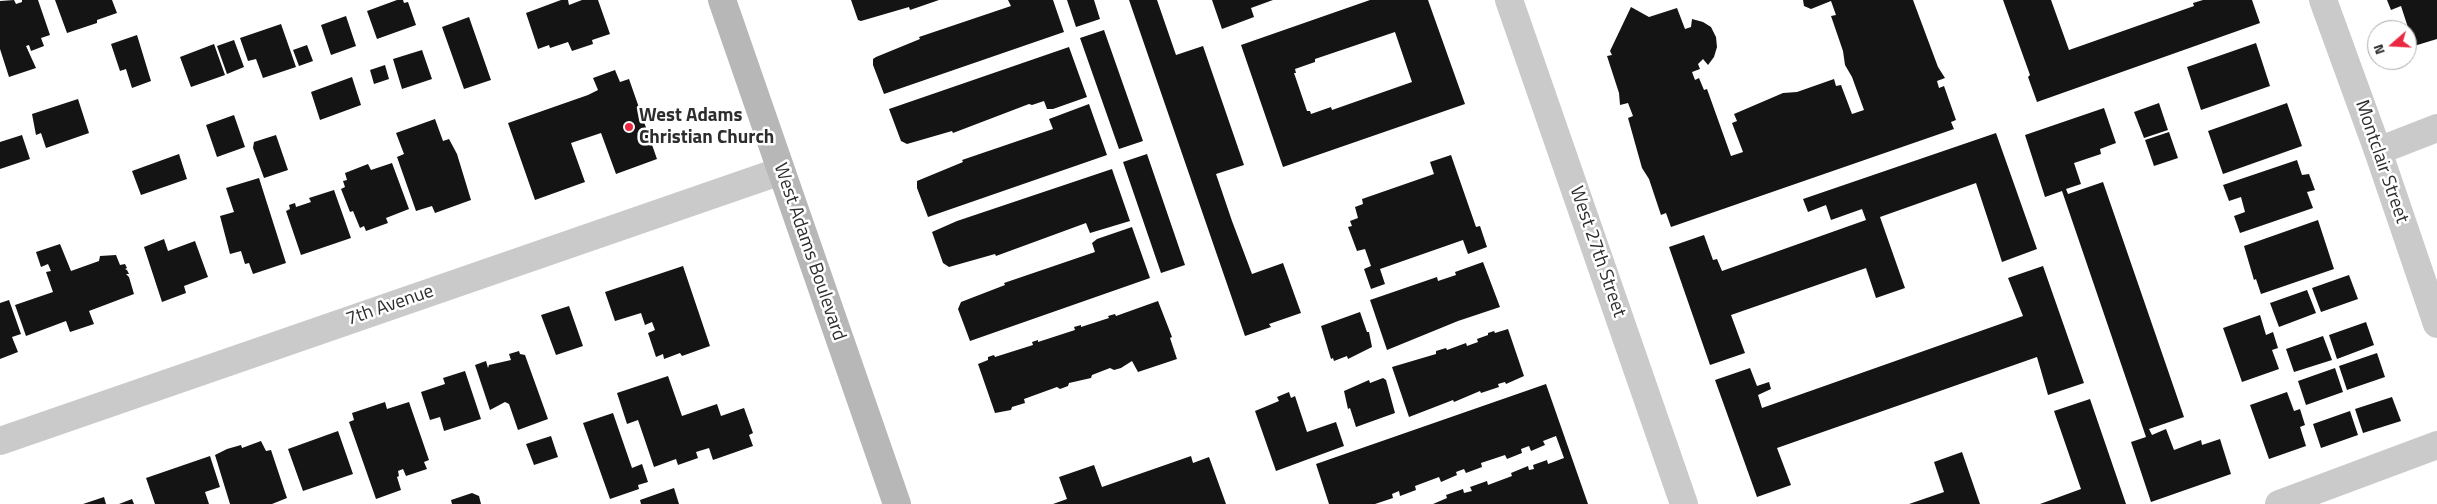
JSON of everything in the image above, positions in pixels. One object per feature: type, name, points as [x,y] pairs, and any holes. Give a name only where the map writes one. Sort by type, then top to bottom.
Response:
[{"type":"main road","name":"West Adams Boulevard","points":[[722,0],[897,504]]},
{"type":"street","name":"West 27th Street","points":[[1509,0],[1684,504]]},
{"type":"street","name":"Montclair Street","points":[[2323,0],[2378,151],[2437,324]]},
{"type":"street","points":[[2378,151],[2437,128]]},
{"type":"street","name":"7th Avenue","points":[[0,441],[781,171]]},
{"type":"street","points":[[2279,504],[2437,445]]},
{"type":"building","points":[[14,0],[16,4],[22,2],[22,0],[38,0],[50,35],[41,38],[44,46],[31,51],[29,45],[26,46],[36,68],[9,77],[0,49],[0,1]]},
{"type":"building","points":[[55,0],[112,0],[117,13],[97,20],[97,23],[67,33]]},
{"type":"building","points":[[397,0],[403,0],[404,3],[408,2],[416,25],[377,39],[367,11]]},
{"type":"building","points":[[561,0],[568,0],[569,5],[582,0],[598,0],[610,34],[592,40],[593,44],[572,51],[568,42],[550,48],[549,45],[538,49],[526,13]]},
{"type":"building","points":[[851,0],[939,0],[910,10],[909,7],[861,21],[858,20]]},
{"type":"building","points":[[1008,0],[1053,0],[1064,32],[884,94],[873,65],[873,59],[920,39],[919,37],[1011,6]]},
{"type":"building","points":[[1067,0],[1094,0],[1100,19],[1076,27]]},
{"type":"building","points":[[1129,0],[1157,0],[1176,55],[1203,46],[1244,165],[1216,174],[1232,221],[1252,274],[1283,263],[1301,313],[1269,324],[1271,327],[1245,336]]},
{"type":"building","points":[[1212,0],[1273,0],[1251,8],[1254,17],[1222,29]]},
{"type":"building","points":[[1370,0],[1428,0],[1465,104],[1283,167],[1241,45]],"holes":[[[1395,32],[1412,82],[1332,110],[1331,107],[1311,114],[1310,111],[1307,111],[1294,73],[1296,73],[1295,69],[1315,62],[1315,59]]]},
{"type":"building","points":[[1803,0],[1913,0],[1938,67],[1945,78],[1937,81],[1939,88],[1944,86],[1956,120],[1951,122],[1954,129],[1671,227],[1666,213],[1661,215],[1649,179],[1642,168],[1628,118],[1633,116],[1628,103],[1620,105],[1619,93],[1607,56],[1612,55],[1610,51],[1631,7],[1649,17],[1677,8],[1685,29],[1691,27],[1692,19],[1703,22],[1711,27],[1716,37],[1717,47],[1714,57],[1708,65],[1703,59],[1698,64],[1700,69],[1692,72],[1695,80],[1699,78],[1704,90],[1707,89],[1731,156],[1743,152],[1732,123],[1737,121],[1734,114],[1783,93],[1797,92],[1834,79],[1836,86],[1841,85],[1852,114],[1864,110],[1852,77],[1845,65],[1843,51],[1831,16],[1836,15],[1831,1],[1811,9],[1804,6]]},
{"type":"building","points":[[2003,0],[2051,0],[2069,50],[2194,6],[2193,3],[2203,0],[2252,0],[2260,23],[2037,102],[2028,77],[2030,75]]},
{"type":"building","points":[[2387,0],[2437,0],[2437,39],[2417,45],[2417,20],[2406,20],[2401,6],[2391,10]]},
{"type":"building","points":[[346,16],[356,46],[331,55],[321,25]]},
{"type":"building","points":[[469,17],[491,80],[464,89],[442,27]]},
{"type":"building","points":[[281,24],[296,67],[263,78],[256,59],[248,61],[240,38]]},
{"type":"building","points":[[1104,30],[1143,141],[1119,149],[1080,38]]},
{"type":"building","points":[[137,35],[151,81],[132,88],[126,69],[120,71],[111,44]]},
{"type":"building","points":[[234,40],[244,67],[227,74],[217,46]]},
{"type":"building","points":[[2256,43],[2270,86],[2201,110],[2187,67]]},
{"type":"building","points":[[214,44],[225,75],[191,87],[180,57]]},
{"type":"building","points":[[307,45],[313,61],[299,66],[293,50]]},
{"type":"building","points":[[1069,47],[1087,97],[1053,109],[1047,109],[1044,101],[1032,105],[1029,104],[953,133],[952,131],[907,144],[901,141],[889,109]]},
{"type":"building","points":[[422,50],[432,79],[402,89],[393,59]]},
{"type":"building","points":[[385,65],[389,79],[374,84],[370,70]]},
{"type":"building","points":[[615,70],[620,82],[629,79],[657,159],[616,174],[601,133],[571,143],[585,182],[535,200],[508,123],[588,95],[598,90],[593,78]]},
{"type":"building","points":[[352,77],[361,105],[320,120],[311,92]]},
{"type":"building","points":[[78,99],[89,133],[46,148],[41,133],[36,135],[32,114]]},
{"type":"building","points":[[2159,103],[2168,130],[2144,138],[2134,112]]},
{"type":"building","points":[[2287,103],[2302,146],[2223,174],[2208,131]]},
{"type":"building","points":[[1089,104],[1107,155],[928,217],[917,188],[917,181],[963,162],[962,160],[1053,129],[1049,119]]},
{"type":"building","points":[[2104,108],[2116,143],[2100,149],[2101,154],[2074,163],[2081,184],[2066,189],[2068,194],[2103,182],[2184,417],[2149,429],[2152,435],[2166,429],[2174,450],[2201,440],[2202,445],[2220,439],[2231,474],[2151,502],[2131,442],[2146,437],[2062,191],[2045,197],[2025,135]]},
{"type":"building","points":[[234,115],[245,147],[217,157],[206,125]]},
{"type":"building","points":[[435,119],[443,141],[449,139],[457,154],[471,200],[435,213],[432,206],[416,211],[397,157],[404,154],[396,133]]},
{"type":"building","points":[[2169,132],[2178,158],[2154,166],[2145,140]]},
{"type":"building","points":[[1996,133],[2037,249],[2002,262],[1976,183],[1880,217],[1905,288],[1876,298],[1866,268],[1731,315],[1745,353],[1710,365],[1669,247],[1704,235],[1713,260],[1717,259],[1722,271],[1866,220],[1862,209],[1831,220],[1826,205],[1808,212],[1803,199]]},
{"type":"building","points":[[22,135],[30,159],[0,169],[0,142]]},
{"type":"building","points":[[276,135],[288,170],[264,178],[253,148],[254,142]]},
{"type":"building","points":[[179,154],[187,179],[141,195],[132,171]]},
{"type":"building","points":[[1147,154],[1185,265],[1161,273],[1123,162]]},
{"type":"building","points":[[1451,155],[1476,227],[1480,226],[1487,247],[1468,254],[1463,240],[1380,269],[1385,284],[1371,289],[1364,269],[1371,266],[1365,249],[1357,251],[1348,227],[1352,226],[1350,221],[1358,218],[1355,207],[1363,204],[1362,199],[1434,174],[1430,162]]},
{"type":"building","points":[[2297,160],[2302,175],[2309,174],[2315,190],[2307,192],[2313,208],[2240,233],[2234,216],[2245,212],[2241,197],[2229,201],[2223,185]]},
{"type":"building","points":[[392,163],[409,209],[386,218],[388,223],[366,231],[364,226],[360,228],[353,211],[350,212],[341,189],[345,187],[343,181],[347,180],[345,173],[368,164],[371,170]]},
{"type":"building","points":[[1112,169],[1130,221],[1090,233],[1086,223],[996,256],[995,254],[949,267],[943,263],[932,232],[957,221]]},
{"type":"building","points":[[259,178],[286,263],[253,274],[249,263],[245,264],[241,251],[230,254],[220,216],[234,212],[226,188]]},
{"type":"building","points":[[334,190],[351,238],[301,255],[286,211],[290,209],[289,205],[295,203],[296,207],[311,202],[309,198]]},
{"type":"building","points":[[2318,220],[2334,269],[2261,294],[2256,279],[2254,280],[2244,246]]},
{"type":"building","points":[[1132,227],[1150,278],[970,341],[958,309],[961,302],[1005,285],[1004,283],[1095,252],[1092,243],[1097,239]]},
{"type":"building","points":[[164,239],[168,251],[195,241],[208,277],[184,286],[186,293],[162,302],[144,247]]},
{"type":"building","points":[[60,244],[71,271],[99,261],[100,256],[116,255],[120,265],[125,264],[127,268],[125,269],[129,274],[126,274],[129,277],[134,294],[89,311],[94,324],[70,332],[66,321],[26,336],[15,305],[53,292],[46,272],[51,271],[48,264],[41,267],[36,252]]},
{"type":"building","points":[[1483,262],[1500,307],[1458,321],[1387,350],[1370,300],[1437,277],[1438,281],[1456,275],[1455,272]]},
{"type":"building","points":[[683,266],[710,346],[682,356],[680,353],[664,359],[663,354],[656,357],[648,333],[655,330],[652,322],[645,325],[641,313],[615,321],[605,292]]},
{"type":"building","points":[[2043,266],[2084,383],[2048,395],[2037,357],[1777,448],[1791,485],[1757,497],[1715,380],[1750,368],[1757,386],[1769,382],[1771,389],[1758,395],[1762,408],[2023,316],[2008,278]]},
{"type":"building","points":[[2349,275],[2358,299],[2321,312],[2312,288]]},
{"type":"building","points":[[2307,290],[2316,313],[2279,327],[2270,303]]},
{"type":"building","points":[[9,300],[21,334],[12,337],[18,352],[0,359],[0,303]]},
{"type":"building","points":[[1158,301],[1172,337],[1170,338],[1177,359],[1138,372],[1132,361],[1121,368],[1114,370],[1110,368],[1092,375],[1091,378],[1069,383],[1068,386],[1060,389],[1057,387],[1024,399],[1025,403],[1012,407],[1011,410],[995,413],[978,364],[988,360],[988,357],[994,355],[995,357],[1033,345],[1032,342],[1038,340],[1038,342],[1075,330],[1074,327],[1081,325],[1081,327],[1109,318],[1108,316],[1115,314],[1116,316]]},
{"type":"building","points":[[569,306],[583,346],[556,355],[541,315]]},
{"type":"building","points":[[1360,312],[1367,332],[1369,332],[1372,347],[1348,359],[1347,356],[1334,361],[1333,358],[1331,359],[1321,326]]},
{"type":"building","points":[[2260,315],[2266,335],[2273,332],[2278,348],[2272,350],[2279,369],[2242,382],[2223,328]]},
{"type":"building","points":[[2366,322],[2374,345],[2337,359],[2329,335]]},
{"type":"building","points":[[1508,329],[1524,376],[1506,384],[1505,382],[1498,384],[1499,387],[1481,393],[1480,391],[1454,402],[1453,400],[1409,417],[1392,367],[1436,354],[1436,351],[1446,348],[1447,350],[1466,343],[1467,346],[1478,342],[1477,339],[1488,335],[1488,333]]},
{"type":"building","points":[[2323,336],[2332,360],[2294,372],[2286,349]]},
{"type":"building","points":[[519,351],[520,354],[525,355],[548,419],[518,430],[509,404],[505,402],[490,410],[475,365],[486,361],[488,368],[489,365],[511,360],[509,354]]},
{"type":"building","points":[[2377,353],[2385,377],[2347,390],[2339,366]]},
{"type":"building","points":[[2335,368],[2343,392],[2306,405],[2298,381]]},
{"type":"building","points":[[465,371],[481,419],[444,431],[440,417],[430,420],[421,392],[445,384],[443,378]]},
{"type":"building","points":[[668,376],[682,416],[717,404],[721,416],[744,408],[753,433],[749,435],[753,446],[713,460],[709,448],[696,452],[698,458],[678,465],[676,459],[654,467],[638,420],[627,424],[617,393]]},
{"type":"building","points":[[1383,378],[1386,380],[1395,413],[1356,427],[1350,408],[1348,409],[1344,391],[1369,380],[1370,383]]},
{"type":"building","points":[[1546,384],[1588,504],[1433,504],[1447,498],[1446,495],[1463,489],[1464,493],[1472,491],[1470,487],[1487,481],[1488,485],[1512,476],[1511,473],[1528,466],[1529,470],[1534,469],[1533,465],[1547,460],[1548,464],[1564,458],[1556,436],[1543,441],[1545,445],[1531,451],[1529,446],[1521,449],[1522,453],[1507,459],[1505,455],[1481,463],[1482,467],[1466,473],[1464,469],[1456,472],[1457,475],[1441,482],[1439,477],[1415,486],[1416,490],[1400,496],[1399,491],[1392,494],[1393,498],[1375,504],[1329,504],[1316,464]]},
{"type":"building","points":[[1289,392],[1291,398],[1295,396],[1307,432],[1336,422],[1344,446],[1276,471],[1255,411],[1279,401],[1277,397]]},
{"type":"building","points":[[2287,392],[2294,411],[2300,409],[2305,425],[2300,427],[2306,446],[2269,459],[2250,405]]},
{"type":"building","points":[[2392,397],[2401,421],[2363,433],[2355,409]]},
{"type":"building","points":[[2090,399],[2126,504],[2040,504],[2081,489],[2054,411]]},
{"type":"building","points":[[385,402],[387,409],[409,402],[429,460],[424,462],[427,469],[406,476],[403,469],[398,471],[399,476],[397,477],[401,490],[376,499],[349,422],[354,420],[352,413]]},
{"type":"building","points":[[2350,411],[2358,435],[2321,448],[2313,424]]},
{"type":"building","points":[[613,413],[632,468],[642,464],[648,482],[638,485],[639,489],[610,499],[583,423]]},
{"type":"building","points":[[338,431],[353,474],[303,491],[288,449]]},
{"type":"building","points":[[551,436],[558,457],[534,465],[526,444]]},
{"type":"building","points":[[261,441],[266,451],[271,450],[287,498],[272,504],[230,504],[215,455],[227,449],[241,445],[242,448]]},
{"type":"building","points":[[1962,452],[1980,504],[1909,504],[1944,492],[1934,462]]},
{"type":"building","points":[[210,456],[220,487],[205,492],[209,504],[155,504],[146,478]]},
{"type":"building","points":[[1191,456],[1193,463],[1209,457],[1226,504],[1053,504],[1067,499],[1059,477],[1094,465],[1102,487]]},
{"type":"building","points":[[674,488],[679,504],[641,504],[640,500]]},
{"type":"building","points":[[472,493],[479,496],[481,504],[452,504],[451,500]]},
{"type":"building","points":[[104,497],[106,504],[83,504]]},
{"type":"building","points":[[132,499],[134,504],[119,504]]},
{"type":"place","name":"West Adams Christian Church","points":[[629,127]]}]
